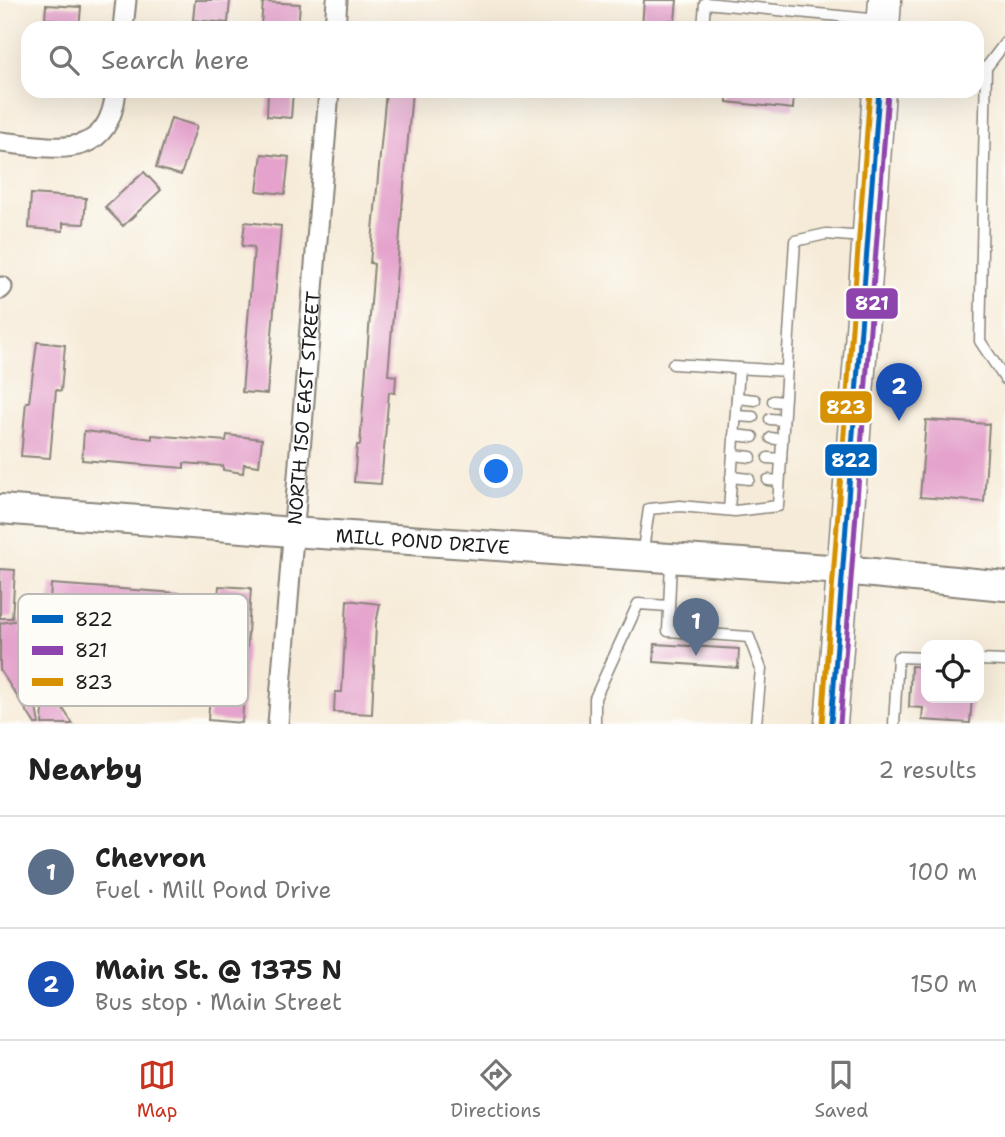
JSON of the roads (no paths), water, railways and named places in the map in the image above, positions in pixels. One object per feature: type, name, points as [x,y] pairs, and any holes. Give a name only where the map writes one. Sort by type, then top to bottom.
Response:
[{"type":"main road","points":[[831,724],[878,98]]},
{"type":"main road","name":"MILL POND DRIVE","points":[[0,509],[843,570],[1005,586]]},
{"type":"street","points":[[124,21],[126,0]]},
{"type":"street","points":[[336,21],[337,0]]},
{"type":"street","points":[[0,142],[68,148],[87,143],[103,130],[111,118],[115,98]]},
{"type":"street","name":"NORTH 150 EAST STREET","points":[[278,724],[328,98]]},
{"type":"lane","points":[[704,21],[706,1],[884,16]]},
{"type":"lane","points":[[984,64],[1005,43]]},
{"type":"lane","points":[[981,98],[980,341],[1005,379]]},
{"type":"lane","points":[[642,556],[649,509],[680,506],[729,510],[778,506],[795,241],[826,234],[868,238]]},
{"type":"lane","points":[[673,364],[786,372]]},
{"type":"lane","points":[[729,510],[739,368]]},
{"type":"lane","points":[[737,398],[755,400]]},
{"type":"lane","points":[[773,401],[785,402]]},
{"type":"lane","points":[[736,416],[753,417]]},
{"type":"lane","points":[[770,419],[783,420]]},
{"type":"lane","points":[[734,435],[753,437]]},
{"type":"lane","points":[[771,439],[782,440]]},
{"type":"lane","points":[[733,455],[751,457]]},
{"type":"lane","points":[[768,458],[781,459]]},
{"type":"lane","points":[[731,477],[749,479]]},
{"type":"lane","points":[[768,480],[779,481]]},
{"type":"lane","points":[[671,558],[668,631],[748,637],[761,669],[756,724]]},
{"type":"lane","points":[[595,724],[595,698],[638,604],[669,606]]},
{"type":"lane","points":[[894,724],[898,657],[921,658]]},
{"type":"lane","points":[[984,660],[1005,661]]},
{"type":"place","name":"Main St. @ 1375 N","points":[[899,421]]},
{"type":"place","name":"Chevron","points":[[696,656]]}]
